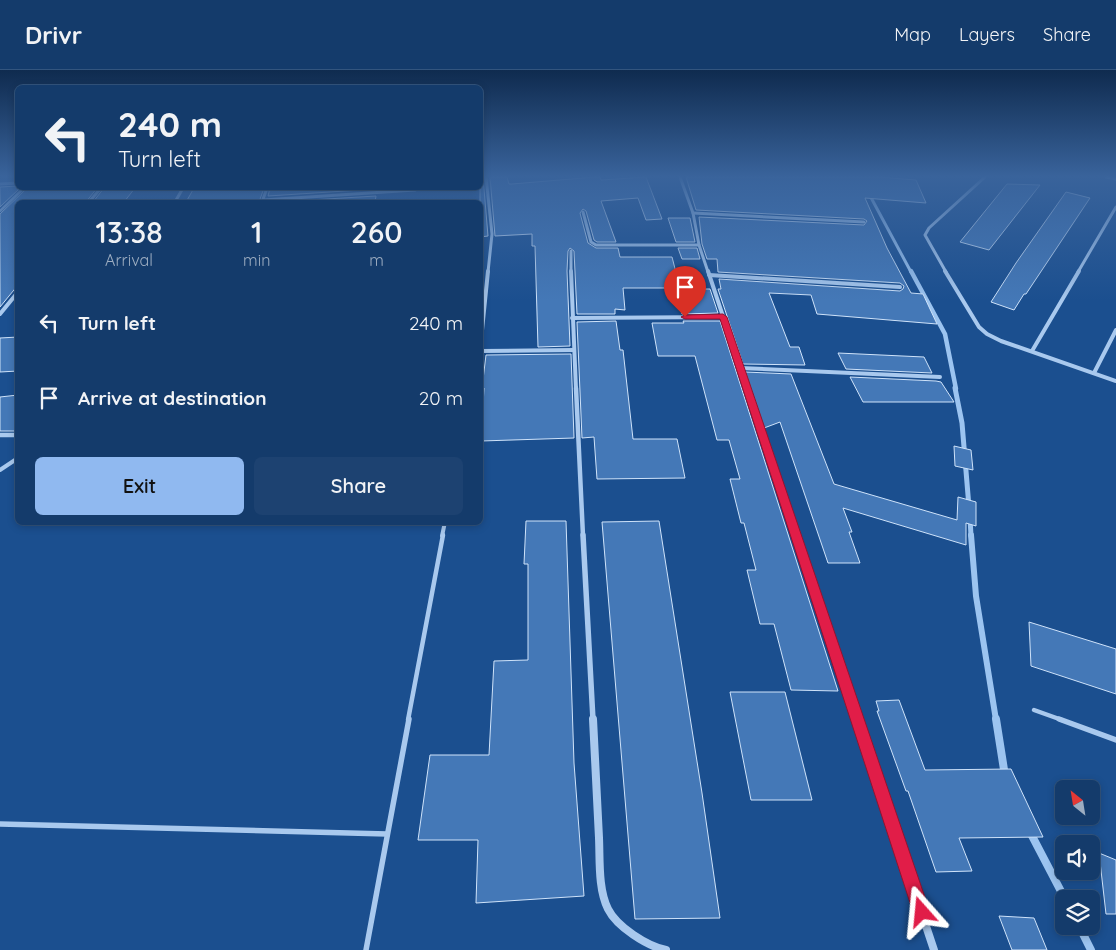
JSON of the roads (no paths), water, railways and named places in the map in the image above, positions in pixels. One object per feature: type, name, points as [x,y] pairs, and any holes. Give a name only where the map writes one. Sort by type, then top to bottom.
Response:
[{"type":"street","points":[[483,321],[492,234],[490,218]]},
{"type":"street","points":[[585,218],[591,242],[596,245],[699,245]]},
{"type":"street","points":[[694,218],[699,245],[934,950]]},
{"type":"street","points":[[789,218],[864,222]]},
{"type":"street","points":[[940,218],[929,228],[925,235],[978,327],[1001,341],[1116,381]]},
{"type":"street","points":[[1032,351],[1110,218]]},
{"type":"street","points":[[571,251],[572,318],[601,878],[604,901],[614,921],[652,949],[666,950]]},
{"type":"street","points":[[709,275],[900,287]]},
{"type":"street","points":[[0,314],[15,296]]},
{"type":"street","points":[[572,318],[723,317]]},
{"type":"street","points":[[1094,373],[1116,330]]},
{"type":"street","points":[[483,350],[574,350]]},
{"type":"street","points":[[740,368],[940,377]]},
{"type":"street","points":[[0,435],[15,435]]},
{"type":"lane","points":[[0,470],[15,460]]},
{"type":"lane","points":[[366,950],[443,525]]},
{"type":"lane","points":[[1034,710],[1116,740]]},
{"type":"lane","points":[[0,824],[387,834]]},
{"type":"waterway","points":[[882,218],[911,272]]},
{"type":"waterway","points":[[911,271],[945,334],[956,389]]},
{"type":"waterway","points":[[955,388],[962,423],[969,507]]},
{"type":"waterway","points":[[970,518],[971,536]]},
{"type":"waterway","points":[[971,535],[976,596],[996,720]]},
{"type":"waterway","points":[[996,719],[1005,776]]},
{"type":"waterway","points":[[1030,832],[1060,890]]},
{"type":"waterway","points":[[1084,935],[1091,950]]}]
